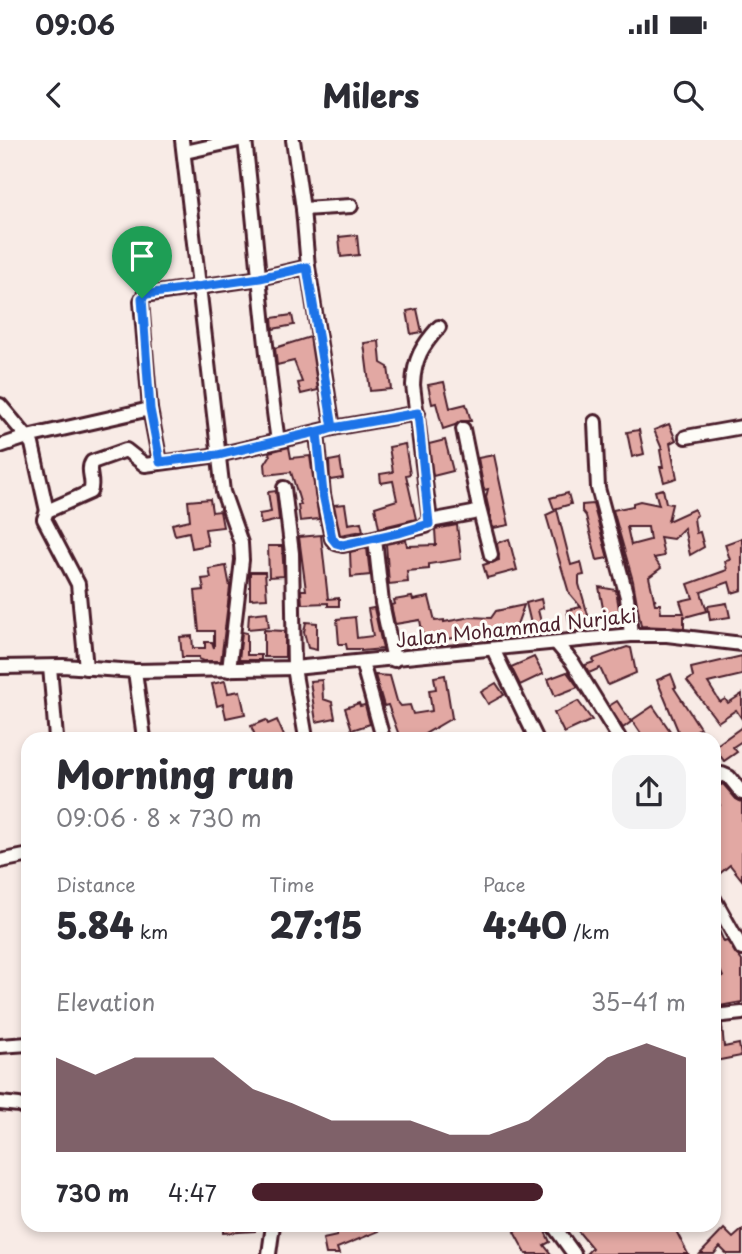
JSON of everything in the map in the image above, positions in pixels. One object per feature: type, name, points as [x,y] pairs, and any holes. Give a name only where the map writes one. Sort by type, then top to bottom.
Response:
[{"type":"street","points":[[229,670],[242,560],[241,543],[223,492],[184,146],[242,140],[260,278],[265,359],[278,441]]},
{"type":"street","points":[[293,140],[303,209],[307,267],[333,428]]},
{"type":"street","points":[[303,209],[351,206]]},
{"type":"street","points":[[153,463],[142,298],[147,294],[260,278],[307,267]]},
{"type":"street","points":[[430,521],[413,385],[414,364],[422,346],[439,327]]},
{"type":"street","points":[[0,405],[29,441],[47,511],[44,519],[78,584],[86,668]]},
{"type":"street","points":[[0,446],[150,409]]},
{"type":"street","points":[[47,511],[90,492],[93,486],[89,468],[92,462],[127,450],[153,463],[218,455],[333,428],[418,413]]},
{"type":"street","points":[[595,422],[597,488],[627,597],[631,635]]},
{"type":"street","points":[[686,438],[742,427]]},
{"type":"street","points":[[463,429],[491,555]]},
{"type":"street","points":[[317,433],[323,494],[332,538],[336,543],[343,545],[375,539],[426,526],[430,521],[473,513],[479,508]]},
{"type":"street","points":[[284,488],[292,553],[294,668],[305,732]]},
{"type":"street","points":[[375,539],[382,603],[394,660]]},
{"type":"street","name":"Jalan Mohammad Nurjaki","points":[[0,667],[135,671],[294,668],[631,635],[667,635],[742,645]]},
{"type":"street","points":[[573,663],[579,641]]},
{"type":"street","points":[[557,643],[573,663],[615,732]]},
{"type":"street","points":[[493,649],[533,732]]},
{"type":"street","points":[[362,662],[381,732]]},
{"type":"street","points":[[50,667],[55,732]]},
{"type":"street","points":[[135,671],[143,732]]},
{"type":"street","points":[[721,775],[729,777],[742,793]]},
{"type":"street","points":[[0,861],[21,857]]},
{"type":"street","points":[[721,912],[742,949]]},
{"type":"street","points":[[721,1015],[742,1013]]},
{"type":"street","points":[[0,1046],[21,1044]]},
{"type":"street","points":[[0,1103],[21,1105]]},
{"type":"street","points":[[270,1254],[272,1232]]},
{"type":"street","points":[[558,1232],[573,1254]]},
{"type":"building","points":[[357,235],[359,255],[341,257],[339,237]]},
{"type":"building","points":[[417,309],[422,332],[411,334],[407,311]]},
{"type":"building","points":[[292,315],[294,325],[273,329],[272,318]]},
{"type":"building","points":[[310,337],[318,390],[301,394],[298,383],[302,382],[294,361],[277,365],[275,348]]},
{"type":"building","points":[[379,341],[381,363],[388,367],[391,389],[370,391],[364,343]]},
{"type":"building","points":[[444,382],[450,408],[466,404],[471,421],[461,421],[443,429],[436,403],[432,404],[428,385]]},
{"type":"building","points":[[669,424],[676,440],[670,443],[677,478],[664,482],[660,467],[663,467],[662,449],[654,430]]},
{"type":"building","points":[[639,430],[644,454],[632,457],[627,432]]},
{"type":"building","points":[[445,440],[453,471],[433,476],[429,444]]},
{"type":"building","points":[[405,444],[410,474],[406,475],[416,519],[379,528],[375,507],[397,500],[393,481],[381,483],[380,474],[393,472],[389,447]]},
{"type":"building","points":[[289,447],[291,458],[310,456],[319,519],[300,521],[298,505],[301,505],[291,472],[266,475],[265,464],[270,456],[269,452]]},
{"type":"building","points":[[494,455],[509,525],[493,528],[486,497],[488,489],[484,490],[478,458]]},
{"type":"building","points":[[340,459],[343,478],[330,480],[329,461]]},
{"type":"building","points":[[663,489],[666,503],[672,504],[668,521],[694,509],[697,515],[694,518],[696,533],[700,532],[704,547],[690,555],[684,528],[673,539],[660,537],[664,556],[654,558],[661,568],[649,577],[655,604],[660,604],[661,613],[684,613],[680,601],[693,598],[688,584],[727,570],[725,561],[730,560],[725,544],[742,538],[742,590],[732,593],[729,582],[701,592],[707,611],[685,617],[684,615],[684,628],[641,626],[633,581],[613,510],[633,506],[633,503],[640,501],[659,505],[655,491]],"holes":[[[627,527],[648,527],[650,540],[631,545]]]},
{"type":"building","points":[[276,491],[279,520],[261,524],[259,514],[271,512],[268,492]]},
{"type":"building","points":[[568,493],[571,504],[554,509],[550,498]]},
{"type":"building","points":[[210,499],[212,512],[220,511],[223,527],[205,529],[208,545],[192,548],[189,532],[175,535],[172,524],[190,520],[188,501]]},
{"type":"building","points":[[345,504],[348,524],[361,522],[363,531],[340,535],[334,505]]},
{"type":"building","points":[[593,504],[608,558],[597,560],[586,516],[582,511],[582,505]]},
{"type":"building","points":[[557,510],[571,565],[581,562],[584,575],[579,576],[579,584],[592,629],[571,632],[567,610],[581,607],[569,593],[546,515]]},
{"type":"building","points":[[457,525],[461,559],[429,564],[429,569],[407,571],[408,582],[389,584],[386,544],[406,540],[407,546],[436,545],[435,529]]},
{"type":"building","points":[[321,535],[328,599],[339,598],[339,606],[328,606],[328,603],[302,604],[301,590],[306,590],[299,537]]},
{"type":"building","points":[[509,539],[517,570],[487,578],[483,565],[499,560],[497,543]]},
{"type":"building","points":[[268,546],[282,546],[284,576],[269,577]]},
{"type":"building","points":[[367,548],[370,575],[351,577],[350,552]]},
{"type":"building","points":[[226,566],[230,587],[221,661],[182,657],[180,637],[192,636],[193,648],[205,648],[205,642],[212,642],[214,648],[214,631],[199,631],[195,591],[204,590],[202,579],[211,578],[209,569]]},
{"type":"building","points":[[250,572],[265,572],[267,598],[250,599]]},
{"type":"building","points":[[599,587],[616,590],[621,621],[606,624]]},
{"type":"building","points":[[412,597],[413,600],[429,597],[435,621],[444,622],[471,617],[491,618],[496,611],[524,605],[515,630],[424,642],[420,620],[395,624],[391,605],[395,604],[394,600]]},
{"type":"building","points":[[541,599],[543,608],[538,610],[542,626],[532,628],[526,603]]},
{"type":"building","points":[[727,603],[730,617],[710,620],[708,606]]},
{"type":"building","points":[[374,608],[383,649],[361,651],[347,649],[346,644],[339,644],[337,619],[355,617],[357,638],[373,636],[368,609]]},
{"type":"building","points":[[267,612],[269,627],[248,629],[249,614]]},
{"type":"building","points":[[306,622],[317,623],[317,650],[308,648],[304,632]]},
{"type":"building","points":[[264,630],[285,631],[285,657],[264,657]]},
{"type":"building","points":[[242,632],[247,633],[247,655],[261,655],[261,660],[239,660]]},
{"type":"building","points":[[631,648],[636,673],[608,685],[600,668],[589,673],[585,665],[594,662],[593,659]]},
{"type":"building","points":[[742,656],[742,675],[708,683],[720,702],[725,699],[728,703],[742,694],[742,719],[736,710],[718,722],[687,681],[693,677],[691,668]]},
{"type":"building","points":[[534,657],[543,674],[520,685],[511,667]]},
{"type":"building","points":[[567,672],[578,687],[555,696],[548,679]]},
{"type":"building","points":[[671,674],[676,687],[674,688],[700,728],[694,732],[679,732],[657,680]]},
{"type":"building","points":[[375,675],[390,676],[397,701],[401,706],[410,705],[413,714],[432,711],[429,690],[436,689],[434,677],[445,675],[452,718],[428,732],[398,732],[388,705],[384,706]]},
{"type":"building","points":[[322,680],[323,699],[332,702],[335,718],[316,722],[310,681]]},
{"type":"building","points":[[225,681],[228,693],[240,691],[245,714],[226,718],[223,704],[217,706],[212,684]]},
{"type":"building","points":[[496,683],[504,695],[488,704],[481,692]]},
{"type":"building","points":[[578,701],[592,720],[564,732],[554,713]]},
{"type":"building","points":[[617,701],[631,722],[623,728],[609,706]]},
{"type":"building","points":[[359,703],[360,706],[365,705],[370,724],[352,730],[345,708]]},
{"type":"building","points":[[653,706],[671,732],[640,732],[632,720]]},
{"type":"building","points":[[266,720],[268,724],[277,720],[282,732],[254,732],[251,726]]},
{"type":"building","points":[[742,727],[742,741],[733,747],[737,752],[724,761],[721,757],[721,742]]},
{"type":"building","points":[[721,785],[742,802],[742,880],[730,865],[721,873]]},
{"type":"building","points":[[721,935],[742,961],[742,1002],[721,1006]]},
{"type":"building","points":[[721,1025],[724,1047],[739,1044],[741,1056],[721,1060]]},
{"type":"building","points":[[724,1229],[733,1238],[742,1230],[742,1254],[727,1254],[720,1247],[714,1254],[700,1254]]},
{"type":"building","points":[[336,1232],[377,1232],[337,1248],[339,1254],[326,1254],[323,1239],[337,1236]]},
{"type":"building","points":[[514,1232],[545,1232],[550,1242],[544,1245],[551,1254],[526,1254]]},
{"type":"building","points":[[579,1232],[677,1232],[688,1254],[586,1254],[592,1248]]},
{"type":"route","points":[[142,298],[147,294],[260,278],[297,267],[307,267],[333,428],[317,433],[323,494],[332,538],[343,545],[429,524],[418,413],[333,428],[218,455],[160,462],[150,409],[142,298]]}]
